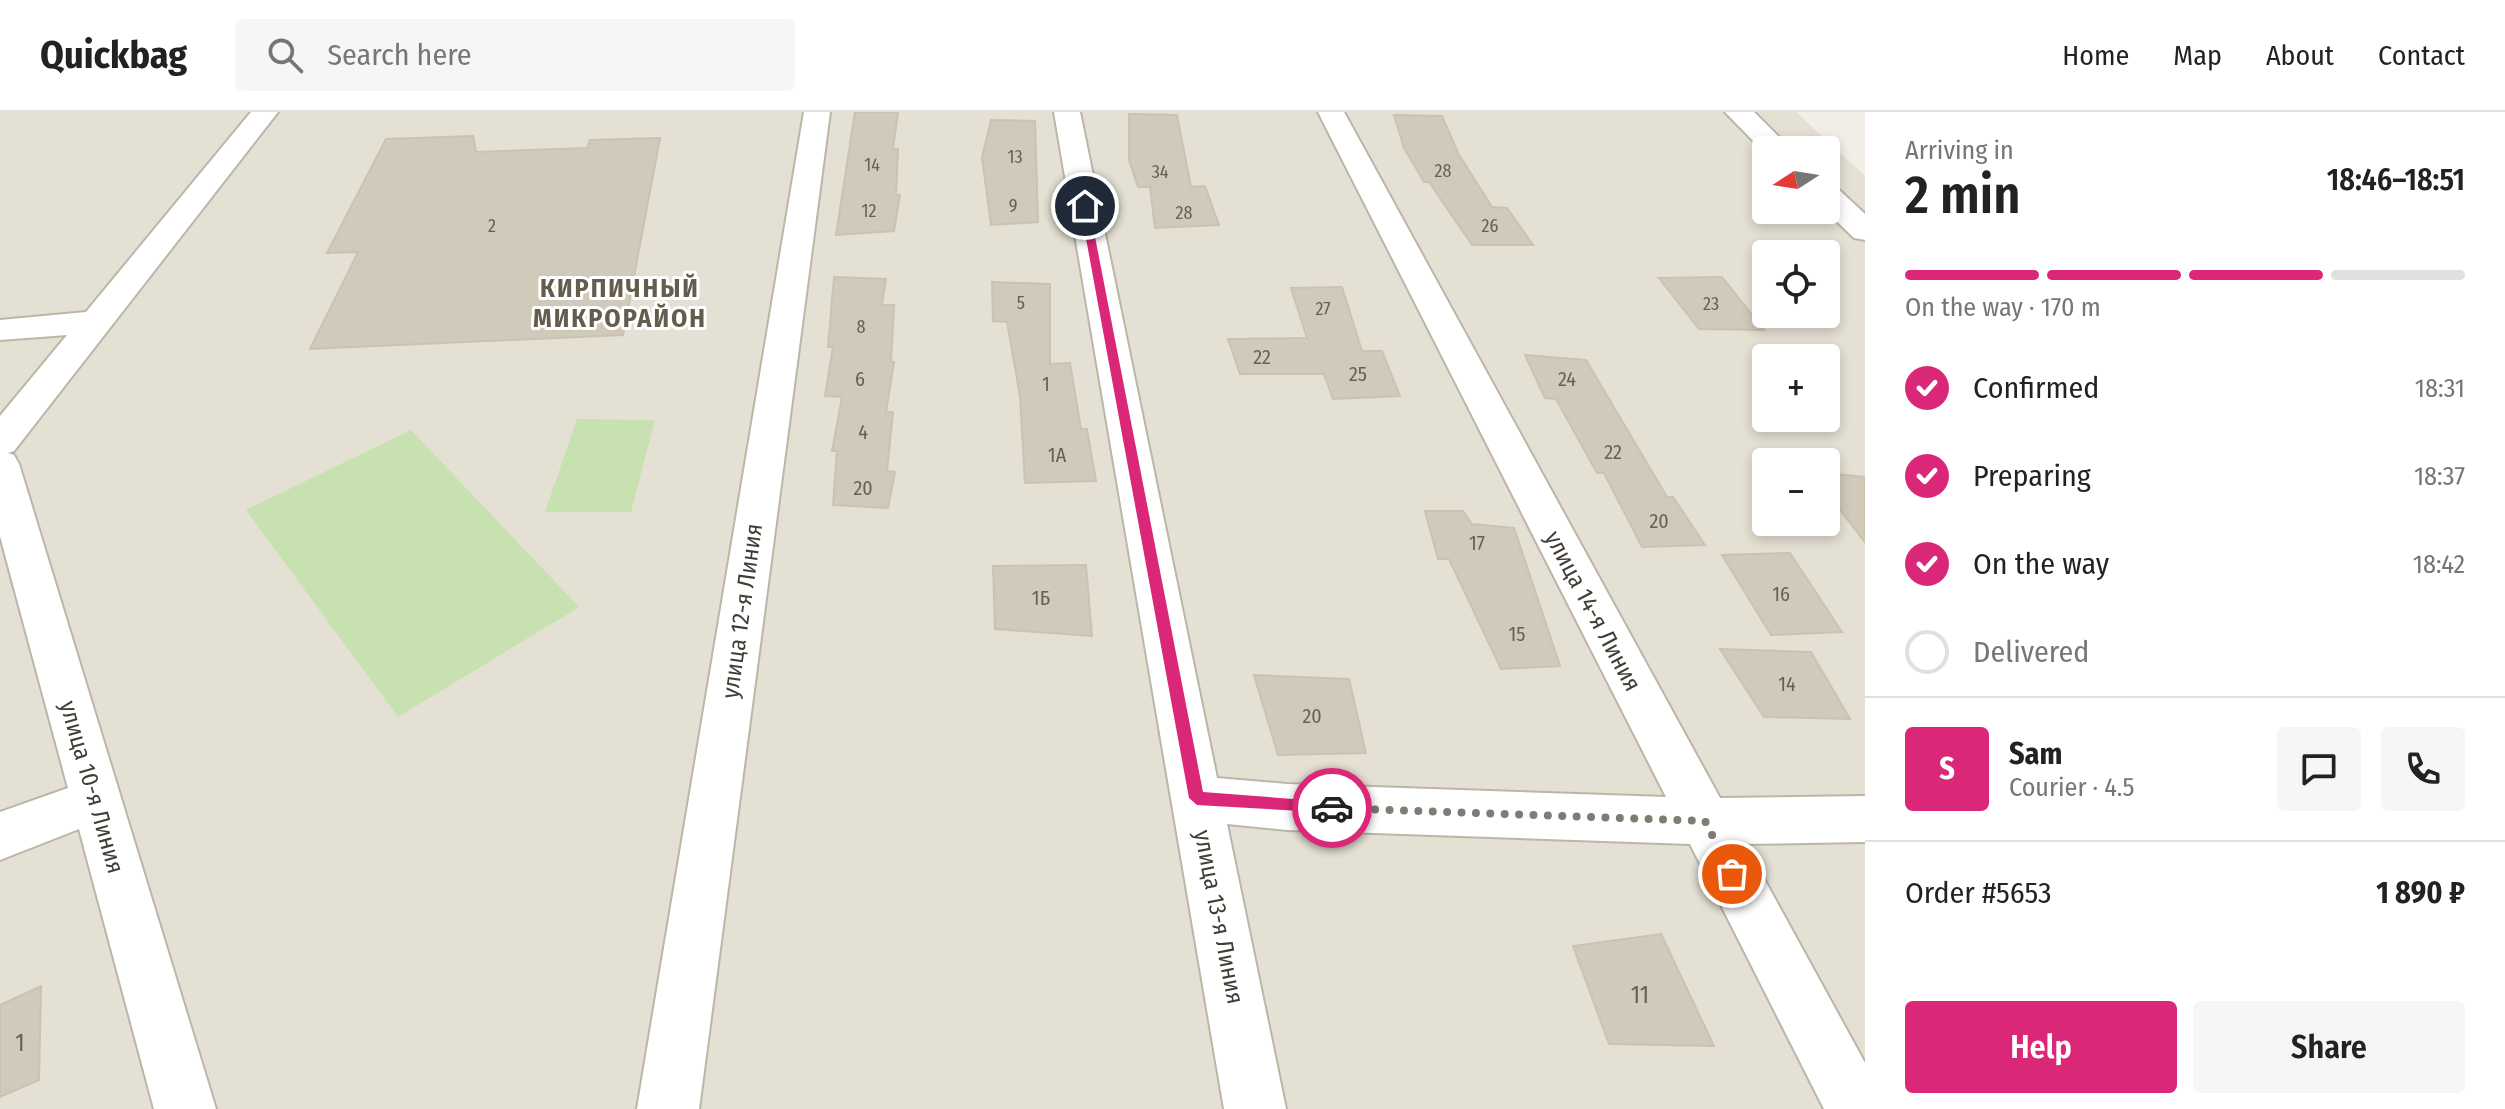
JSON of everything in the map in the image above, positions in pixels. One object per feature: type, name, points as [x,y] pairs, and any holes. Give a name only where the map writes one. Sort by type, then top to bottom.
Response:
[{"type":"street","points":[[0,442],[265,112]]},
{"type":"street","name":"улица 12-я Линия","points":[[668,1109],[817,112]]},
{"type":"street","name":"улица 13-я Линия","points":[[1067,112],[1255,1109]]},
{"type":"street","name":"улица 14-я Линия","points":[[1331,112],[1857,1109]]},
{"type":"street","points":[[1738,112],[1763,136]]},
{"type":"street","points":[[1840,207],[1865,231]]},
{"type":"street","points":[[0,330],[95,322]]},
{"type":"street","name":"улица 10-я Линия","points":[[0,464],[9,536],[96,800],[185,1109]]},
{"type":"street","points":[[1197,798],[1287,807],[1705,821],[1865,819]]},
{"type":"street","points":[[0,836],[96,800]]},
{"type":"shaded area","points":[[0,112],[1796,112],[1822,136],[1752,136],[1752,224],[1840,224],[1840,153],[1865,176],[1865,1109],[0,1109]]},
{"type":"green space","points":[[577,419],[655,420],[631,512],[545,512]]},
{"type":"green space","points":[[411,430],[579,607],[398,717],[246,510]]},
{"type":"building","points":[[855,112],[898,112],[893,149],[898,149],[896,195],[900,195],[894,231],[836,235]]},
{"type":"building","points":[[1129,114],[1177,115],[1191,187],[1205,186],[1219,225],[1155,228],[1150,187],[1138,187],[1129,160]]},
{"type":"building","points":[[1394,115],[1442,116],[1458,153],[1492,207],[1507,208],[1533,245],[1472,245],[1429,182],[1424,182],[1404,148]]},
{"type":"building","points":[[991,120],[1035,121],[1038,222],[991,225],[982,157]]},
{"type":"building","points":[[473,136],[476,152],[587,148],[590,140],[660,138],[623,335],[310,349],[358,252],[327,253],[386,139]]},
{"type":"building","points":[[834,277],[886,279],[882,305],[894,305],[891,362],[894,362],[886,412],[893,412],[887,471],[895,472],[888,508],[833,505],[837,451],[832,451],[842,397],[825,396],[833,347],[828,347]]},
{"type":"building","points":[[1722,277],[1752,315],[1752,328],[1764,330],[1699,329],[1659,278]]},
{"type":"building","points":[[992,282],[1050,284],[1050,364],[1070,363],[1081,429],[1087,429],[1096,481],[1025,483],[1020,396],[1007,322],[993,321]]},
{"type":"building","points":[[1342,287],[1362,351],[1382,351],[1400,396],[1333,399],[1324,374],[1240,374],[1228,339],[1307,338],[1291,288]]},
{"type":"building","points":[[1525,355],[1586,360],[1667,497],[1673,497],[1705,545],[1642,547],[1604,473],[1597,473],[1556,399],[1545,398]]},
{"type":"building","points":[[1840,474],[1865,477],[1865,542],[1840,510]]},
{"type":"building","points":[[1425,511],[1463,511],[1472,524],[1514,528],[1560,666],[1501,669],[1449,559],[1438,559]]},
{"type":"building","points":[[1790,553],[1842,632],[1771,635],[1722,555]]},
{"type":"building","points":[[1086,565],[1092,636],[995,629],[993,566]]},
{"type":"building","points":[[1720,649],[1811,652],[1850,719],[1764,717]]},
{"type":"building","points":[[1254,675],[1349,679],[1366,753],[1278,755]]},
{"type":"building","points":[[1661,934],[1714,1046],[1609,1044],[1573,946]]},
{"type":"building","points":[[41,986],[39,1080],[0,1097],[0,1005]]},
{"type":"way so far","points":[[1332,808],[1705,821],[1732,874]]},
{"type":"district","name":"КИРПИЧНЫЙ МИКРОРАЙОН","points":[[620,303]]},
{"type":"route","points":[[1085,206],[1197,798],[1332,808]]}]
